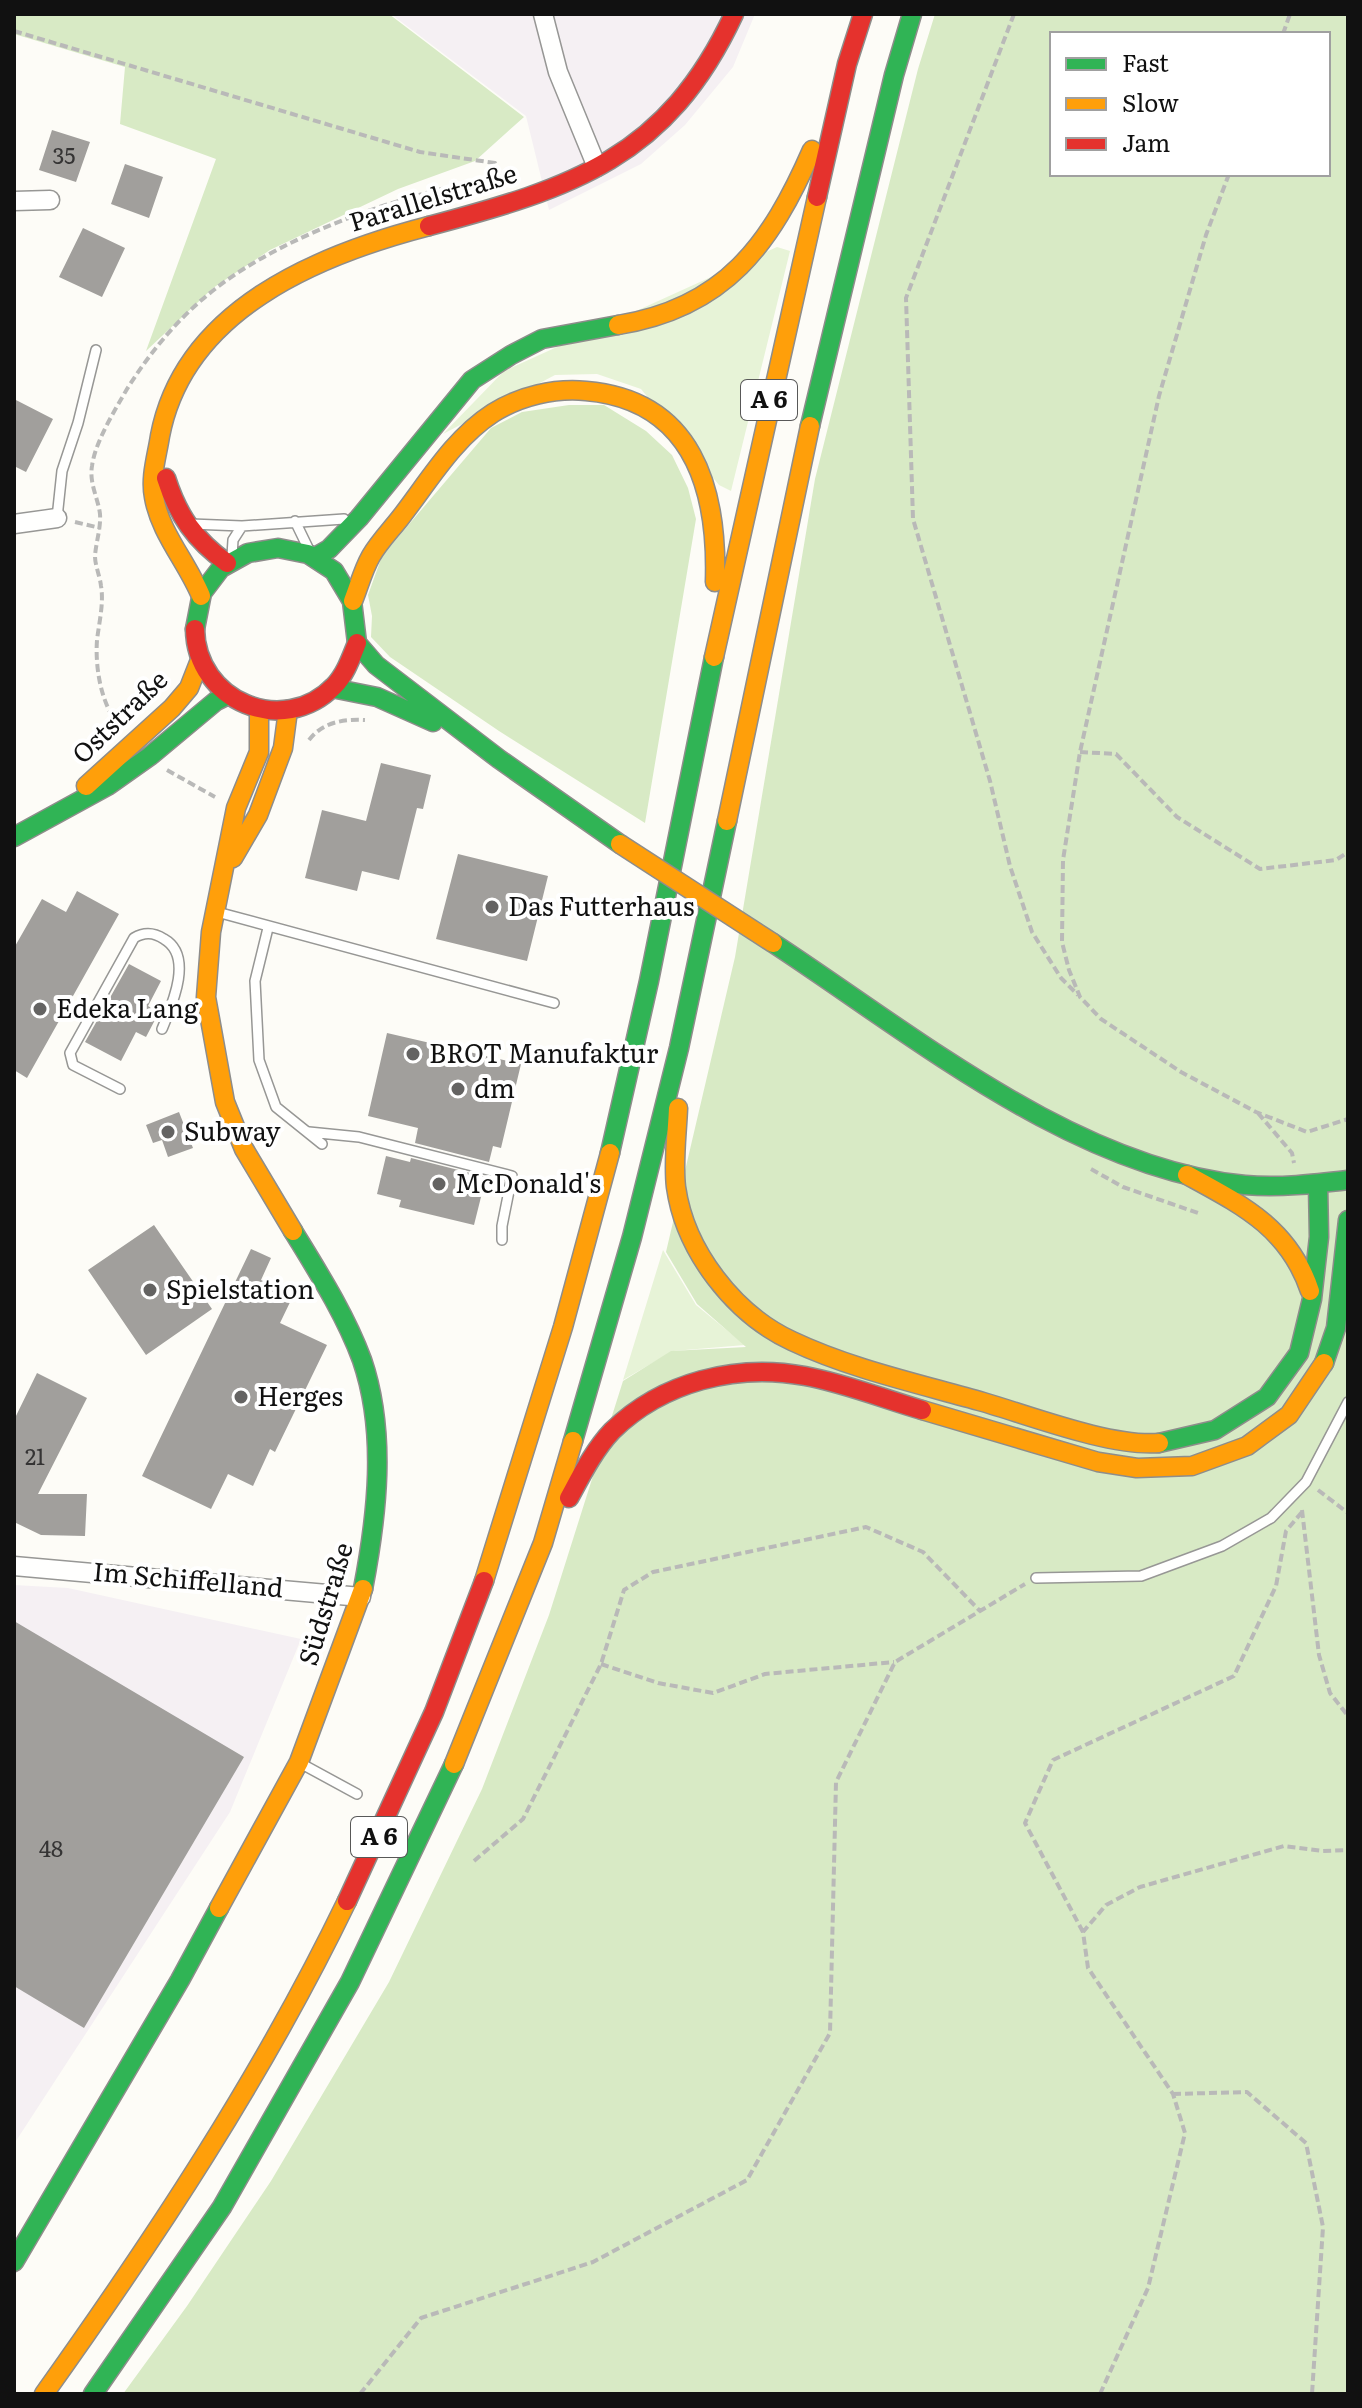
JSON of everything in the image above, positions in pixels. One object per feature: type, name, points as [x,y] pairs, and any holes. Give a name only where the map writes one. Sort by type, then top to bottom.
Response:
[{"type":"main road","name":"Parallelstraße","points":[[201,596],[195,580],[166,534],[153,496],[164,414],[177,381],[199,349],[227,321],[259,296],[311,267],[354,248],[524,198],[597,167],[649,135],[702,78],[734,14]]},
{"type":"main road","name":"A 6","points":[[44,2394],[113,2299],[186,2189],[313,1968],[382,1830],[475,1607],[506,1515],[593,1222],[644,1006],[767,411],[847,64],[863,14]]},
{"type":"main road","name":"A 6","points":[[93,2394],[222,2207],[350,1982],[464,1742],[543,1543],[632,1237],[679,1048],[811,421],[894,75],[912,14]]},
{"type":"main road","points":[[313,556],[329,549],[359,518],[472,380],[495,363],[552,337],[678,311],[716,290],[748,262],[775,227],[798,183],[847,64]]},
{"type":"main road","points":[[353,601],[372,554],[438,468],[478,424],[509,404],[549,391],[593,389],[628,397],[657,414],[680,434],[698,464],[711,501],[718,553],[698,738]]},
{"type":"main road","name":"Parallelstraße","points":[[160,439],[166,480],[176,509],[193,537],[230,562]]},
{"type":"main road","points":[[268,547],[290,548],[313,556],[331,568],[344,583],[353,601],[357,643],[348,668],[332,688],[311,703],[288,710],[259,709],[228,695],[207,674],[200,660],[195,628],[201,596],[212,578],[230,562],[268,547]]},
{"type":"main road","points":[[357,643],[376,665],[499,759],[620,844],[977,1079],[1070,1133],[1102,1149],[1187,1175],[1245,1185],[1299,1185],[1348,1180]]},
{"type":"main road","name":"Oststraße","points":[[67,807],[132,742],[172,708],[189,688],[200,660]]},
{"type":"main road","points":[[332,688],[377,697],[444,726],[499,759]]},
{"type":"main road","name":"Oststraße","points":[[14,837],[109,785],[228,695]]},
{"type":"main road","name":"Südstraße","points":[[14,2262],[173,1993],[299,1762],[361,1597],[373,1537],[377,1486],[375,1422],[362,1361],[331,1294],[244,1149],[225,1102],[206,997],[214,911],[225,871],[236,808],[259,752],[259,709]]},
{"type":"main road","name":"Südstraße","points":[[225,871],[258,815],[283,748],[288,710]]},
{"type":"main road","points":[[679,1048],[676,1186],[686,1223],[699,1252],[727,1293],[791,1341],[870,1370],[1114,1440],[1156,1444],[1215,1430],[1267,1397],[1299,1353],[1312,1299],[1319,1237],[1318,1184]]},
{"type":"main road","points":[[1187,1175],[1247,1209],[1284,1238],[1308,1277],[1312,1299]]},
{"type":"main road","points":[[543,1543],[586,1468],[611,1433],[640,1408],[672,1388],[706,1377],[767,1371],[805,1376],[1098,1462],[1137,1468],[1192,1466],[1247,1446],[1289,1415],[1322,1369],[1336,1328],[1348,1220]]},
{"type":"street","points":[[543,14],[558,72],[597,167]]},
{"type":"street","points":[[14,201],[50,200]]},
{"type":"street","points":[[14,524],[57,518]]},
{"type":"street","name":"Im Schiffelland","points":[[14,1566],[361,1597]]},
{"type":"lane","points":[[57,518],[62,471],[78,423],[96,350]]},
{"type":"lane","points":[[185,523],[242,526],[359,518]]},
{"type":"lane","points":[[295,521],[313,556]]},
{"type":"lane","points":[[230,562],[233,540],[242,526]]},
{"type":"lane","points":[[214,911],[554,1003]]},
{"type":"lane","points":[[268,928],[255,981],[259,1060],[276,1107],[322,1144]]},
{"type":"lane","points":[[120,1089],[73,1065],[70,1053],[134,938],[142,933],[157,935],[171,943],[177,955],[178,979],[174,1000],[162,1029]]},
{"type":"lane","points":[[309,1132],[359,1137],[512,1176],[502,1240]]},
{"type":"lane","points":[[1036,1578],[1141,1576],[1222,1546],[1271,1518],[1299,1492],[1348,1402]]},
{"type":"lane","points":[[299,1762],[357,1794]]},
{"type":"path","points":[[1014,14],[906,298],[913,519],[990,781],[1010,866],[1032,932],[1061,978],[1101,1019],[1181,1072],[1256,1112],[1307,1132],[1348,1119]]},
{"type":"path","points":[[14,31],[420,152],[495,163],[502,176]]},
{"type":"path","points":[[132,742],[116,722],[105,699],[98,669],[102,588],[95,559],[100,528],[92,465],[112,414],[149,354],[183,317],[216,288],[272,252],[369,212],[439,188],[531,173]]},
{"type":"path","points":[[1080,997],[1062,942],[1063,860],[1080,752],[1159,396],[1206,235],[1228,176]]},
{"type":"path","points":[[57,518],[100,528]]},
{"type":"path","points":[[301,749],[314,733],[340,719],[368,720]]},
{"type":"path","points":[[1080,752],[1116,754],[1177,817],[1260,869],[1336,860],[1348,852]]},
{"type":"path","points":[[150,756],[173,774],[236,808]]},
{"type":"path","points":[[1256,1112],[1292,1153],[1299,1185]]},
{"type":"path","points":[[1306,1482],[1348,1513]]},
{"type":"path","points":[[1299,1492],[1319,1655],[1330,1693],[1348,1716]]},
{"type":"path","points":[[1100,2394],[1148,2288],[1185,2133],[1173,2094],[1088,1968],[1083,1932],[1025,1823],[1053,1760],[1234,1676],[1276,1586],[1286,1531],[1302,1512]]},
{"type":"path","points":[[474,1861],[523,1819],[601,1664],[624,1590],[653,1572],[866,1527],[923,1552],[980,1611]]},
{"type":"path","points":[[601,1664],[658,1683],[713,1693],[765,1674],[895,1662],[1036,1578]]},
{"type":"path","points":[[360,2394],[421,2318],[593,2262],[747,2180],[830,2033],[836,1782],[895,1662]]},
{"type":"path","points":[[1083,1932],[1106,1905],[1140,1887],[1284,1846],[1323,1851],[1348,1850]]},
{"type":"path","points":[[1173,2094],[1247,2092],[1306,2143],[1323,2227],[1312,2394]]},
{"type":"shaded area","points":[[391,14],[755,14],[733,67],[685,125],[641,164],[549,210],[526,116]]},
{"type":"shaded area","points":[[14,1585],[68,1588],[301,1639],[230,1812],[14,2144]]},
{"type":"green space","points":[[14,14],[389,14],[524,117],[475,161],[398,189],[270,250],[213,288],[146,351],[216,159],[120,124],[125,67],[14,34]]},
{"type":"green space","points":[[935,14],[1348,14],[1348,2394],[123,2394],[271,2181],[389,1982],[482,1789],[549,1615],[623,1381],[671,1351],[746,1347],[697,1304],[666,1252],[735,957],[815,479],[918,69]]},
{"type":"green space","points":[[777,247],[790,251],[731,491],[719,485],[641,389],[597,374],[555,375],[443,434],[504,371]]},
{"type":"green space","points":[[569,405],[604,405],[646,431],[672,455],[688,488],[696,519],[645,823],[499,731],[390,657],[371,637],[372,616],[368,595],[382,556],[491,428],[522,412]]},
{"type":"green space","points":[[663,1250],[696,1305],[745,1345],[673,1351],[623,1380]]},
{"type":"building","points":[[52,130],[90,142],[76,182],[39,170]]},
{"type":"building","points":[[125,164],[163,177],[149,218],[111,204]]},
{"type":"building","points":[[83,228],[125,248],[102,297],[59,277]]},
{"type":"building","points":[[14,399],[53,419],[26,472],[14,466]]},
{"type":"building","points":[[381,763],[431,775],[423,809],[417,808],[399,880],[362,871],[357,891],[305,878],[322,810],[366,821]]},
{"type":"building","name":"Das Futterhaus","points":[[458,854],[548,876],[527,961],[436,939]]},
{"type":"building","name":"Edeka Lang","points":[[77,891],[119,914],[27,1078],[14,1070],[14,948],[42,899],[66,912]]},
{"type":"building","points":[[129,964],[161,981],[148,1006],[153,1009],[150,1014],[156,1018],[146,1037],[136,1032],[121,1061],[85,1042]]},
{"type":"building","points":[[387,1033],[521,1064],[501,1148],[493,1146],[489,1162],[415,1143],[418,1128],[368,1116]]},
{"type":"building","name":"Subway","points":[[179,1112],[193,1148],[168,1157],[162,1140],[153,1143],[146,1125]]},
{"type":"building","points":[[386,1156],[410,1162],[411,1158],[486,1177],[474,1225],[399,1207],[401,1200],[377,1194]]},
{"type":"building","name":"Spielstation","points":[[154,1225],[212,1309],[146,1355],[88,1270]]},
{"type":"building","name":"Herges","points":[[251,1249],[271,1258],[261,1280],[293,1296],[280,1323],[327,1345],[275,1452],[270,1449],[253,1486],[228,1474],[211,1509],[142,1476]]},
{"type":"building","points":[[37,1373],[87,1398],[38,1494],[87,1494],[85,1536],[41,1535],[14,1522],[14,1420]]},
{"type":"building","points":[[14,1621],[244,1757],[84,2028],[14,1986]]},
{"type":"traffic: fast","points":[[810,426],[894,75],[912,14]]},
{"type":"traffic: fast","points":[[315,557],[329,549],[359,518],[472,380],[542,339],[618,325]]},
{"type":"traffic: fast","points":[[195,629],[202,593],[221,568],[248,553],[278,548],[308,554],[334,571],[352,601],[357,643],[376,665],[499,759],[620,844]]},
{"type":"traffic: fast","points":[[610,1153],[649,981],[714,657]]},
{"type":"traffic: fast","points":[[332,688],[377,697],[433,722]]},
{"type":"traffic: fast","points":[[14,837],[109,785],[150,756],[216,701],[228,695]]},
{"type":"traffic: fast","points":[[573,1441],[632,1237],[679,1048],[727,821]]},
{"type":"traffic: fast","points":[[773,943],[997,1092],[1119,1153],[1182,1174],[1245,1185],[1284,1186],[1348,1180]]},
{"type":"traffic: fast","points":[[1159,1443],[1215,1430],[1267,1397],[1299,1353],[1312,1299],[1319,1237],[1318,1184]]},
{"type":"traffic: fast","points":[[1324,1363],[1336,1328],[1348,1220]]},
{"type":"traffic: fast","points":[[293,1231],[348,1326],[370,1388],[375,1416],[377,1474],[363,1589]]},
{"type":"traffic: fast","points":[[93,2394],[222,2207],[350,1982],[454,1764]]},
{"type":"traffic: fast","points":[[14,2262],[219,1908]]},
{"type":"traffic: slow","points":[[618,325],[688,304],[716,287],[740,266],[779,215],[812,150]]},
{"type":"traffic: slow","points":[[714,657],[817,197]]},
{"type":"traffic: slow","points":[[201,596],[162,523],[153,482],[160,436],[174,392],[196,354],[226,322],[262,295],[301,272],[343,253],[429,226]]},
{"type":"traffic: slow","points":[[353,601],[374,551],[442,461],[466,435],[493,413],[514,402],[538,394],[562,391],[586,391],[622,398],[652,412],[675,431],[692,455],[704,483],[715,547],[715,582]]},
{"type":"traffic: slow","points":[[727,821],[810,426]]},
{"type":"traffic: slow","points":[[86,786],[172,708],[189,688],[200,660]]},
{"type":"traffic: slow","points":[[259,709],[259,752],[236,808],[211,932],[206,997],[225,1102],[244,1149],[293,1231]]},
{"type":"traffic: slow","points":[[233,858],[258,815],[283,748],[288,710]]},
{"type":"traffic: slow","points":[[620,844],[773,943]]},
{"type":"traffic: slow","points":[[678,1108],[676,1187],[690,1234],[701,1257],[732,1297],[771,1329],[815,1351],[886,1375],[1095,1435],[1159,1443]]},
{"type":"traffic: slow","points":[[484,1581],[563,1327],[610,1153]]},
{"type":"traffic: slow","points":[[1187,1175],[1245,1208],[1276,1235],[1301,1269],[1310,1291]]},
{"type":"traffic: slow","points":[[922,1410],[1098,1462],[1137,1468],[1192,1466],[1247,1446],[1289,1415],[1324,1363]]},
{"type":"traffic: slow","points":[[454,1764],[543,1543],[573,1441]]},
{"type":"traffic: slow","points":[[219,1908],[299,1762],[363,1589]]},
{"type":"traffic: slow","points":[[44,2394],[206,2154],[280,2029],[347,1901]]},
{"type":"traffic: jam","points":[[429,226],[528,197],[610,160],[646,134],[678,103],[708,63],[734,14]]},
{"type":"traffic: jam","points":[[817,197],[847,64],[863,14]]},
{"type":"traffic: jam","points":[[166,478],[189,526],[227,563]]},
{"type":"traffic: jam","points":[[195,629],[199,654],[210,676],[226,692],[246,704],[268,710],[291,709],[313,701],[334,686],[357,643]]},
{"type":"traffic: jam","points":[[569,1498],[612,1431],[654,1400],[701,1380],[753,1372],[805,1376],[922,1410]]},
{"type":"traffic: jam","points":[[347,1901],[434,1712],[484,1581]]},
{"type":"place","name":"Das Futterhaus","points":[[492,907]]},
{"type":"place","name":"Edeka Lang","points":[[40,1009]]},
{"type":"place","name":"BROT Manufaktur","points":[[413,1054]]},
{"type":"place","name":"dm","points":[[458,1089]]},
{"type":"place","name":"Subway","points":[[168,1132]]},
{"type":"place","name":"McDonald's","points":[[439,1184]]},
{"type":"place","name":"Spielstation","points":[[150,1290]]},
{"type":"place","name":"Herges","points":[[241,1397]]}]
